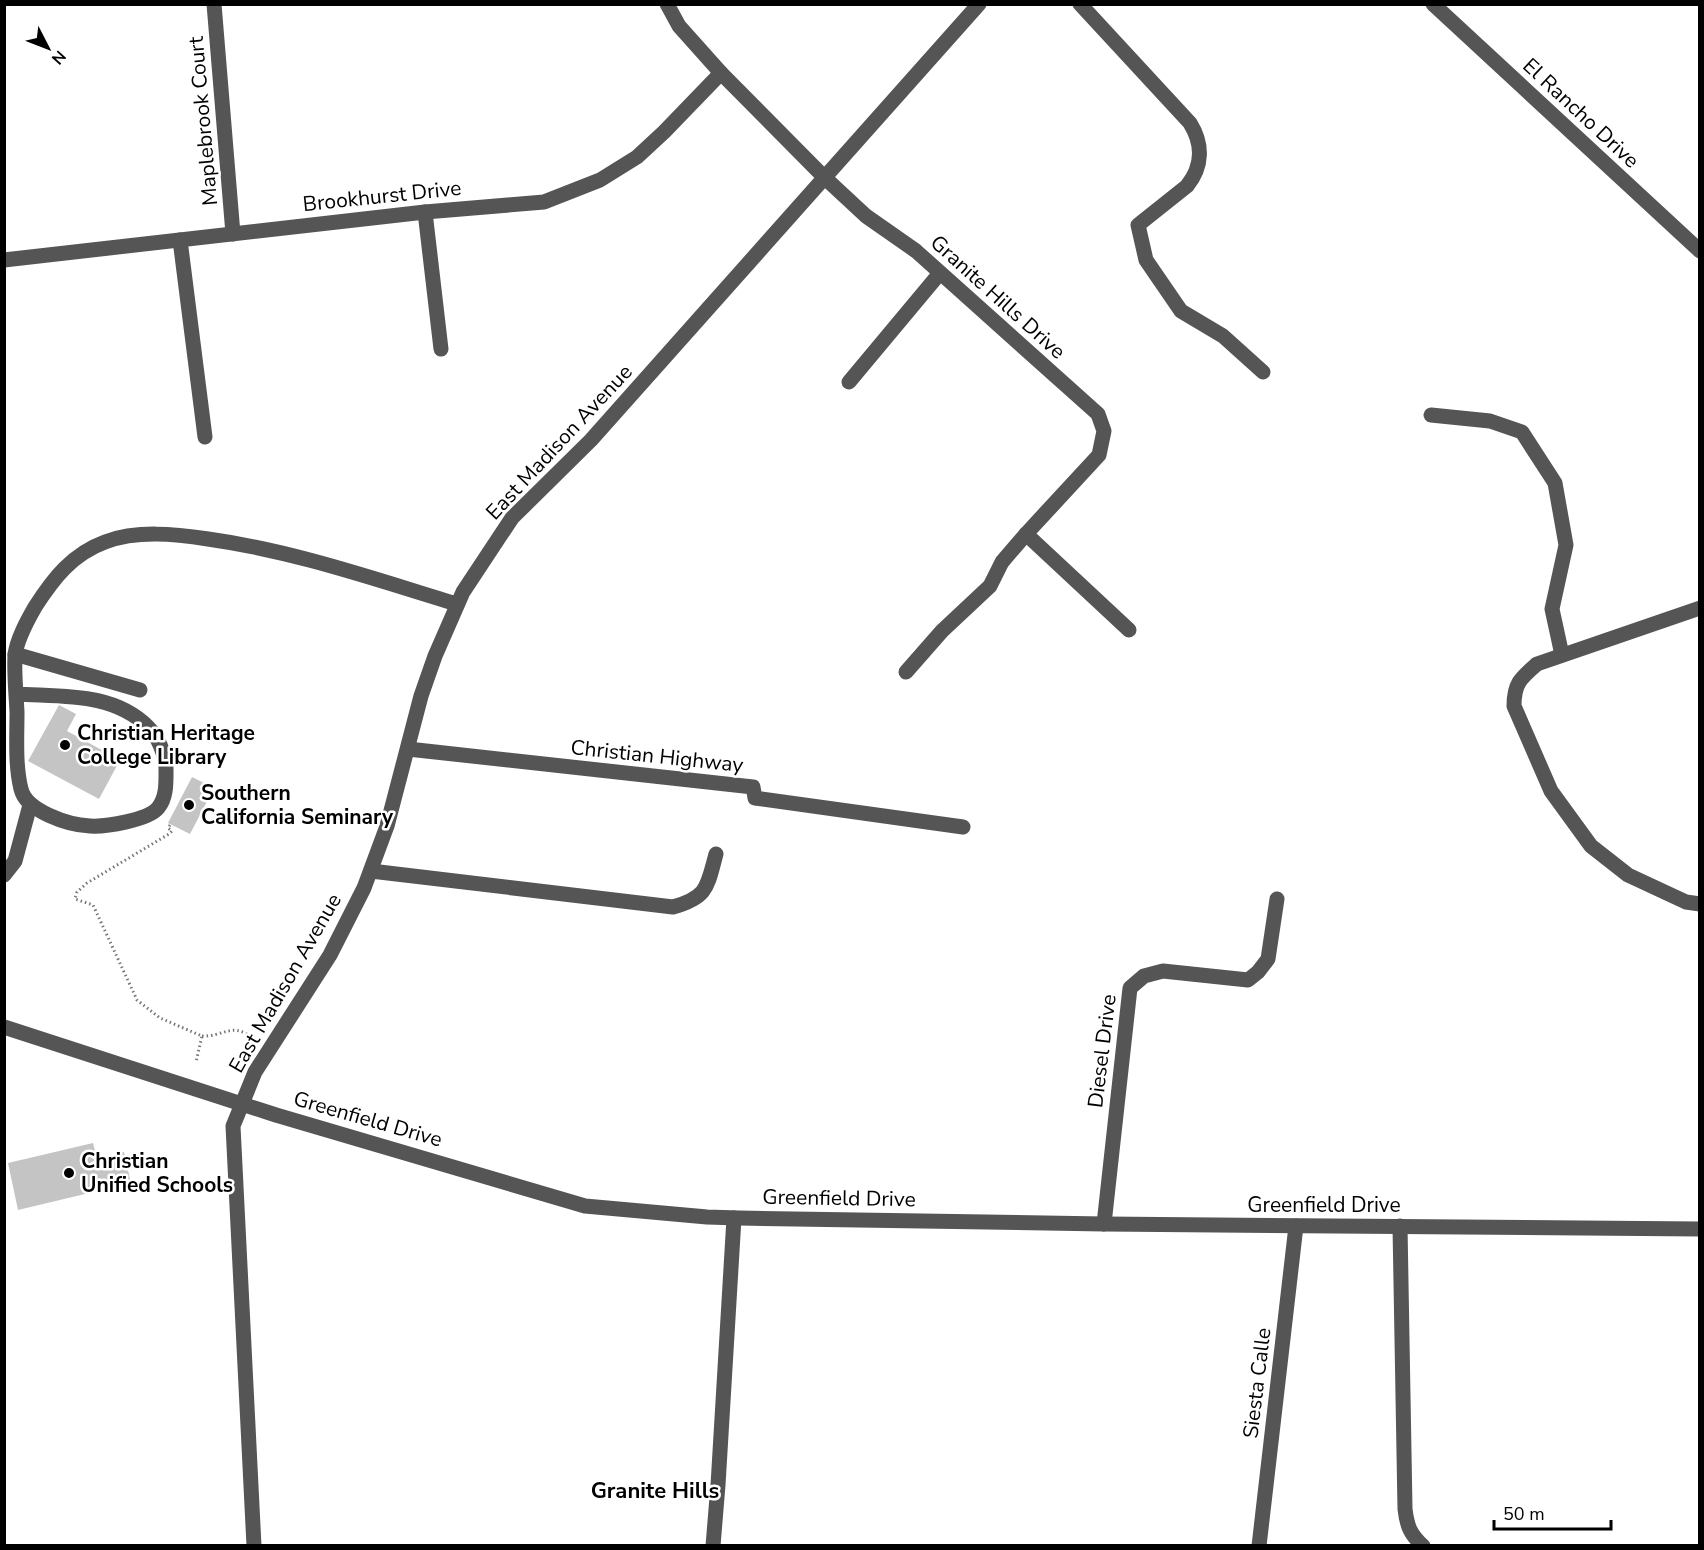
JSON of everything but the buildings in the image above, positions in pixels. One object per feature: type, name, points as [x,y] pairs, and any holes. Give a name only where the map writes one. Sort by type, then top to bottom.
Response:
[{"type":"street","name":"Maplebrook Court","points":[[214,4],[233,234]]},
{"type":"street","name":"Granite Hills Drive","points":[[667,4],[680,26],[721,73],[824,177],[866,216],[916,251],[1098,414],[1104,431],[1099,455],[1002,562],[990,586],[942,631],[906,672]]},
{"type":"street","name":"East Madison Avenue","points":[[254,1545],[233,1126],[255,1072],[330,955],[371,870],[387,826],[421,696],[457,604],[512,518],[591,440],[979,4]]},
{"type":"street","points":[[1080,4],[1190,123],[1199,142],[1199,161],[1193,179],[1138,225],[1146,260],[1181,311],[1223,336],[1263,372]]},
{"type":"street","name":"El Rancho Drive","points":[[1434,4],[1700,251]]},
{"type":"street","name":"Brookhurst Drive","points":[[4,260],[425,212],[544,202],[582,189],[617,170],[655,141],[721,73]]},
{"type":"street","points":[[425,212],[441,349]]},
{"type":"street","points":[[180,240],[205,437]]},
{"type":"street","points":[[849,382],[940,273]]},
{"type":"street","points":[[1431,415],[1490,421],[1522,432],[1555,483],[1566,545],[1552,609],[1562,655]]},
{"type":"street","points":[[16,694],[89,698],[117,705],[130,712],[154,732],[166,762],[165,794],[160,805],[155,812],[143,817],[109,825],[88,826],[39,811],[22,795],[19,780],[16,694],[15,654],[37,604],[52,580],[72,561],[105,542],[143,534],[182,535],[242,543],[287,553],[457,604]]},
{"type":"street","points":[[1026,534],[1129,630]]},
{"type":"street","points":[[1700,608],[1537,664],[1519,680],[1514,693],[1514,706],[1551,792],[1591,846],[1628,875],[1686,902],[1700,904]]},
{"type":"street","points":[[15,654],[140,690]]},
{"type":"street","name":"Christian Highway","points":[[408,749],[753,787],[754,798],[963,827]]},
{"type":"street","points":[[4,875],[15,861],[30,805]]},
{"type":"street","points":[[371,870],[673,907],[691,902],[706,889],[716,854]]},
{"type":"street","name":"Diesel Drive","points":[[1104,1224],[1130,988],[1147,975],[1163,971],[1248,980],[1258,972],[1268,958],[1277,899]]},
{"type":"street","name":"Greenfield Drive","points":[[4,1027],[241,1103],[585,1206],[734,1218],[1700,1229]]},
{"type":"street","points":[[713,1545],[734,1218]]},
{"type":"street","name":"Siesta Calle","points":[[1259,1545],[1296,1226]]},
{"type":"street","points":[[1400,1226],[1405,1509],[1408,1528],[1413,1537],[1423,1545]]},
{"type":"path","points":[[170,825],[168,828],[172,831],[169,834],[87,883],[77,892],[75,899],[93,905],[137,1000],[160,1018],[202,1036],[233,1029],[251,1037]]},
{"type":"path","points":[[196,1062],[202,1036]]},
{"type":"place","name":"Christian Heritage College Library","points":[[65,745]]},
{"type":"place","name":"Southern California Seminary","points":[[189,805]]},
{"type":"place","name":"Christian Unified Schools","points":[[69,1173]]},
{"type":"district","name":"Granite Hills","points":[[655,1490]]}]
